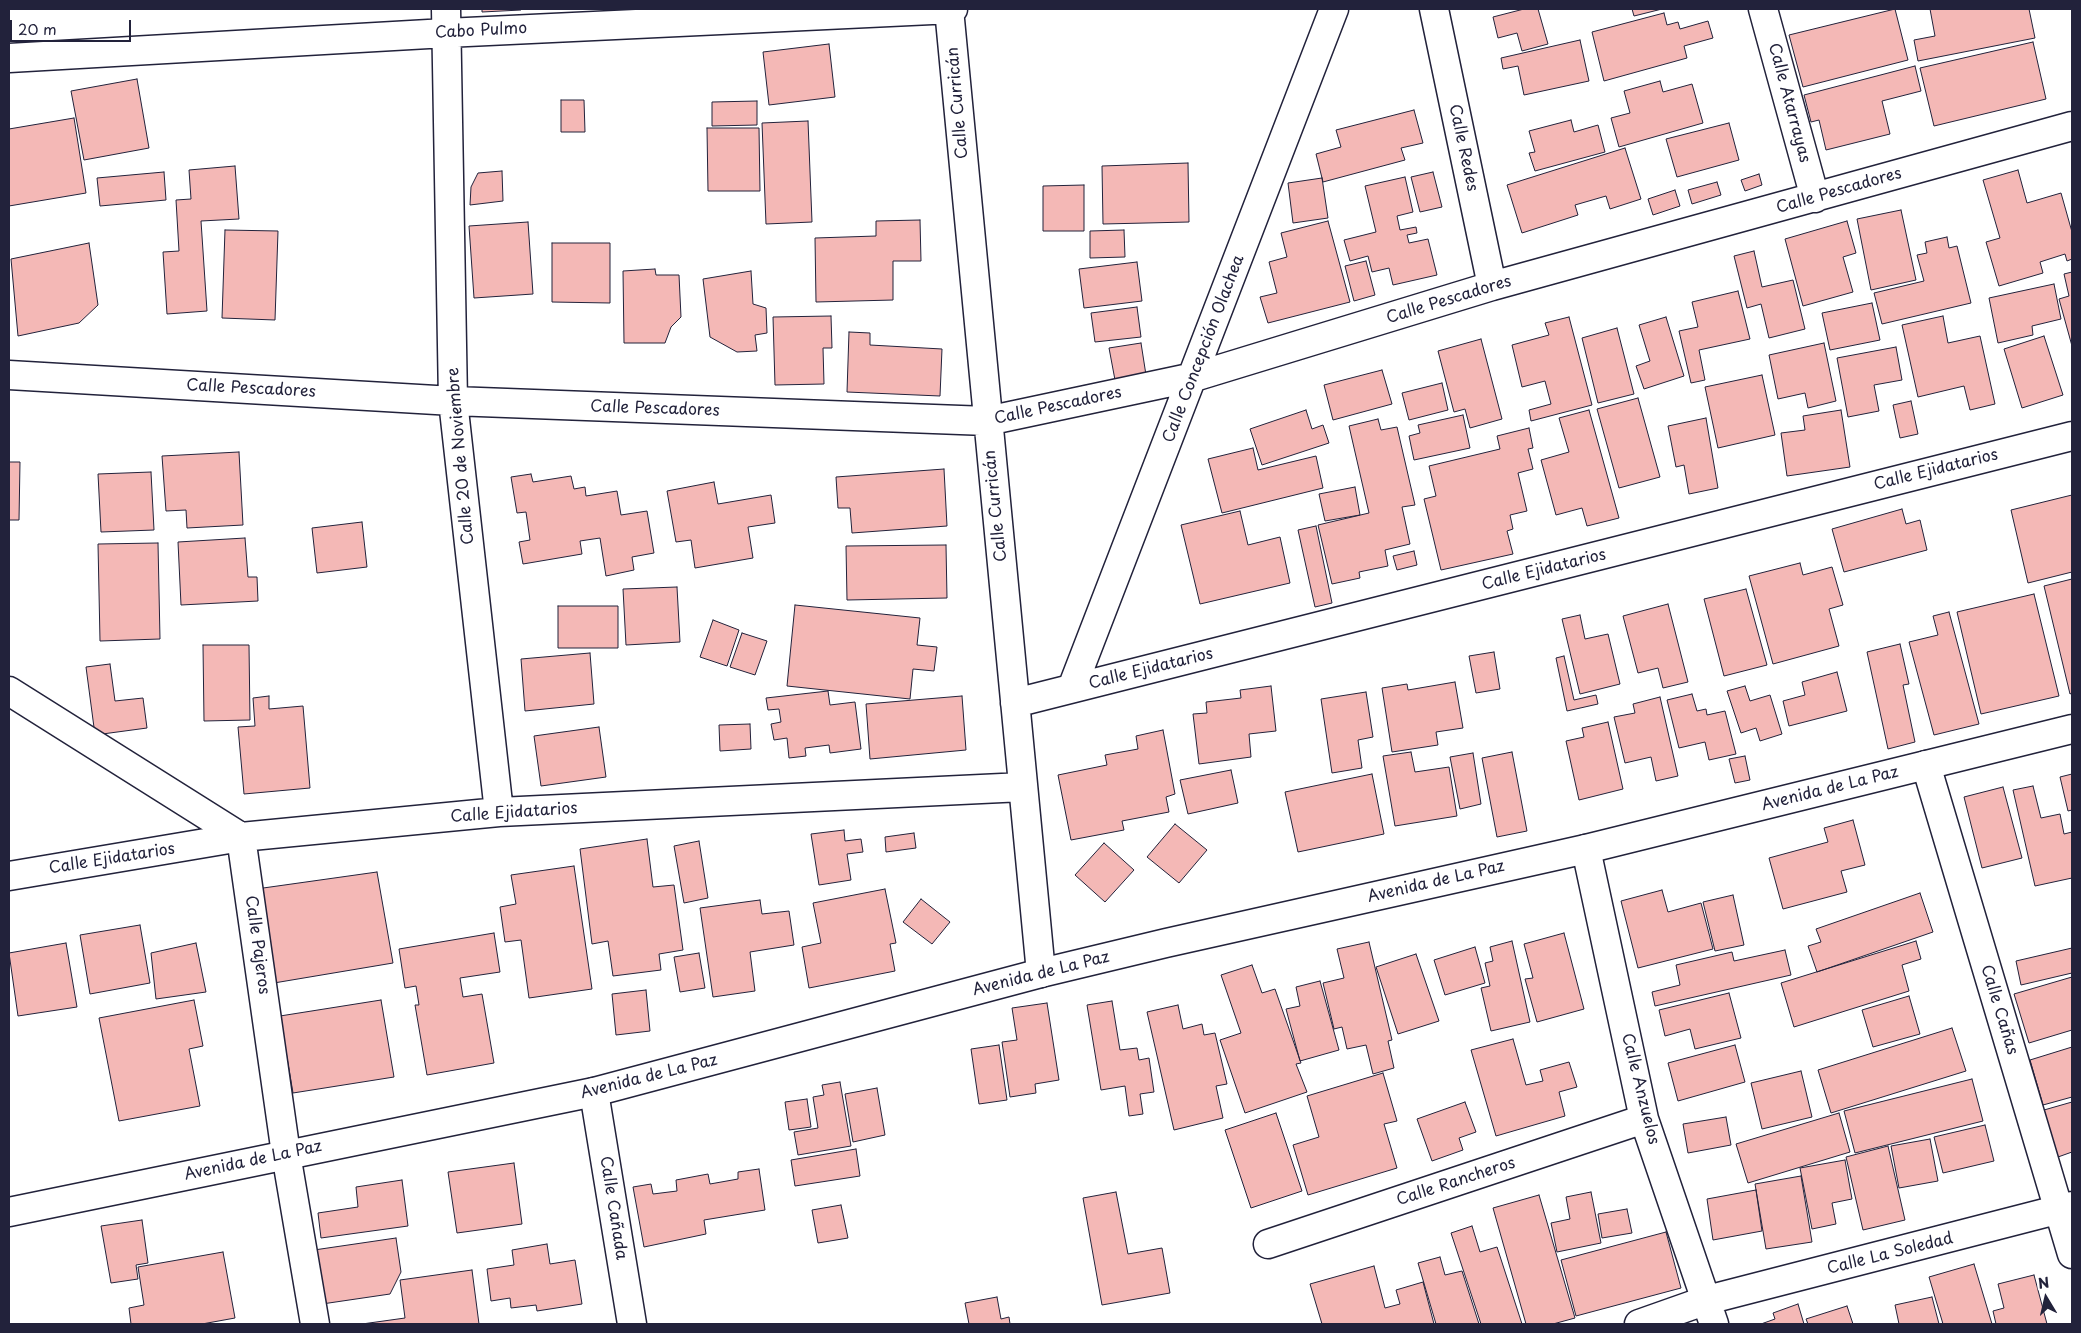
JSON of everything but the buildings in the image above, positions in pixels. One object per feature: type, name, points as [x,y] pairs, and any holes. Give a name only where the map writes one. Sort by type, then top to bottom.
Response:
[{"type":"street","name":"Calle Curricán","points":[[949,9],[1041,973]]},
{"type":"street","name":"Cabo Pulmo","points":[[9,58],[446,21],[953,9]]},
{"type":"street","name":"Calle Concepción Olachea","points":[[1072,688],[1194,376],[1334,9]]},
{"type":"street","name":"Calle Redes","points":[[1434,9],[1492,286]]},
{"type":"street","name":"Calle Atarrayas","points":[[1763,9],[1815,198]]},
{"type":"street","name":"Calle 20 de Noviembre","points":[[446,21],[453,402],[499,812]]},
{"type":"street","name":"Calle Pescadores","points":[[9,375],[453,402],[987,422],[1194,376],[1492,286],[2072,126]]},
{"type":"street","name":"Calle Ejidatarios","points":[[1015,703],[2072,436]]},
{"type":"street","points":[[9,691],[241,837]]},
{"type":"street","name":"Avenida de La Paz","points":[[9,1212],[594,1092],[1041,973],[1166,943],[1586,849],[2072,729]]},
{"type":"street","name":"Calle Cañas","points":[[1926,765],[2066,1208],[2072,1254]]},
{"type":"street","name":"Calle Ejidatarios","points":[[9,876],[241,837],[499,812],[1023,787]]},
{"type":"street","name":"Calle Pajeros","points":[[241,837],[286,1154],[315,1324]]},
{"type":"street","name":"Calle Anzuelos","points":[[1586,849],[1644,1119],[1711,1312]]},
{"type":"street","name":"Calle Cañada","points":[[594,1092],[632,1324]]},
{"type":"street","name":"Calle Rancheros","points":[[1268,1244],[1644,1119]]},
{"type":"street","name":"Calle La Soledad","points":[[1639,1324],[1711,1312],[2066,1208]]}]
